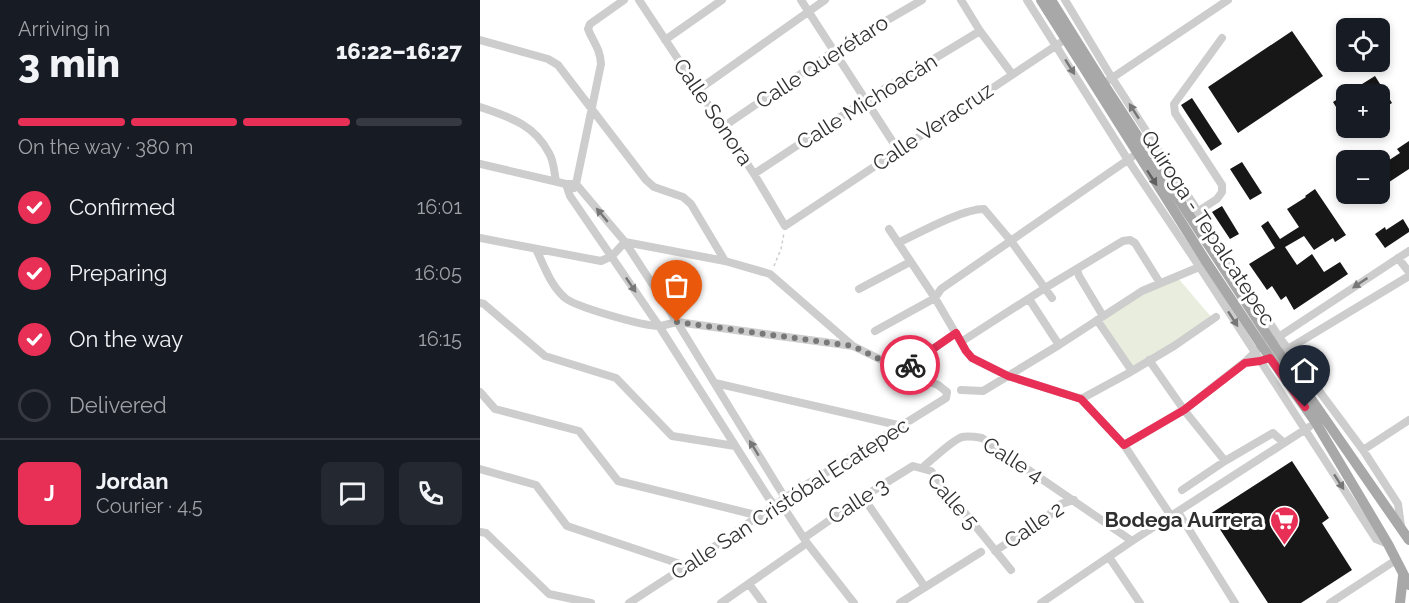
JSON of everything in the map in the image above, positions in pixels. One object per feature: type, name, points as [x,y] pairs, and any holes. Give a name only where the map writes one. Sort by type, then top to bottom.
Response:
[{"type":"main road","name":"Quiroga - Tepalcatepec","points":[[1041,0],[1074,34]]},
{"type":"main road","name":"Quiroga - Tepalcatepec","points":[[1051,0],[1074,34],[1133,157],[1186,220],[1203,265],[1267,344]]},
{"type":"main road","name":"Quiroga - Tepalcatepec","points":[[1100,86],[1274,355],[1409,540]]},
{"type":"main road","name":"Quiroga - Tepalcatepec","points":[[1320,421],[1407,578],[1400,603]]},
{"type":"street","points":[[570,196],[576,184],[601,64],[601,54],[588,29],[590,24],[624,0]]},
{"type":"street","name":"Calle Sonora","points":[[639,0],[754,174],[785,226]]},
{"type":"street","points":[[665,40],[722,0]]},
{"type":"street","points":[[801,0],[898,150]]},
{"type":"street","points":[[698,90],[825,0]]},
{"type":"street","name":"Calle Querétaro","points":[[723,127],[834,51],[922,0]]},
{"type":"street","points":[[960,0],[1012,74]]},
{"type":"street","points":[[1027,0],[1056,45],[1100,86]]},
{"type":"street","points":[[1065,0],[1074,34],[1100,86]]},
{"type":"street","points":[[1100,86],[1228,0]]},
{"type":"street","name":"Calle Michoacán","points":[[754,174],[866,100],[980,31]]},
{"type":"street","name":"Calle Veracruz","points":[[785,226],[1074,34]]},
{"type":"street","points":[[1186,220],[1217,199],[1222,192],[1222,185],[1175,113],[1174,104],[1222,38]]},
{"type":"street","points":[[480,40],[558,65],[645,180],[654,187],[683,197],[690,204],[725,261]]},
{"type":"street","points":[[480,107],[511,117],[537,134],[550,155],[556,181]]},
{"type":"street","points":[[875,331],[934,298],[941,290],[1133,157]]},
{"type":"street","points":[[480,165],[566,184],[576,184],[625,242],[785,498],[786,511],[854,603]]},
{"type":"street","points":[[566,184],[570,196],[659,326],[774,506],[786,511]]},
{"type":"street","points":[[897,243],[963,213],[984,209],[1011,241],[1052,298]]},
{"type":"street","points":[[889,229],[972,358],[1008,376],[1081,399],[1124,445],[1236,603]]},
{"type":"street","points":[[480,238],[601,261],[612,256],[625,242]]},
{"type":"street","points":[[961,342],[1123,241],[1130,240],[1135,243],[1160,283]]},
{"type":"street","points":[[625,242],[725,261],[770,274],[853,346],[902,370],[956,333]]},
{"type":"street","points":[[536,249],[552,283],[566,300],[589,308],[659,326],[677,322],[853,346]]},
{"type":"street","points":[[1124,445],[1184,410],[1267,344],[1409,251]]},
{"type":"street","points":[[1245,363],[1274,355],[1409,274],[1398,258]]},
{"type":"street","points":[[859,289],[910,262]]},
{"type":"street","points":[[961,390],[982,391],[1059,345],[1142,291],[1203,265]]},
{"type":"street","points":[[1077,269],[1130,373]]},
{"type":"street","points":[[1029,299],[1059,345]]},
{"type":"street","points":[[480,303],[545,356],[616,378],[672,436],[735,446]]},
{"type":"street","points":[[1081,399],[1130,373],[1215,317]]},
{"type":"street","points":[[1267,344],[1274,355],[1305,430],[1376,539],[1388,544]]},
{"type":"street","points":[[1274,355],[1334,411],[1363,450],[1398,504],[1401,530]]},
{"type":"street","points":[[1149,360],[1184,410],[1225,461]]},
{"type":"street","name":"Calle San Cristóbal Ecatepec","points":[[629,603],[785,498],[946,398],[947,392],[938,385],[902,370]]},
{"type":"street","points":[[715,383],[902,426]]},
{"type":"street","points":[[480,392],[495,409],[579,431],[618,481],[760,516]]},
{"type":"street","points":[[1042,603],[1132,541],[1334,411]]},
{"type":"street","points":[[1363,450],[1409,420]]},
{"type":"street","points":[[1182,490],[1273,433],[1284,443]]},
{"type":"street","name":"Calle 4","points":[[918,467],[962,437],[982,438],[1132,541]]},
{"type":"street","name":"Calle 3","points":[[721,603],[863,497],[918,467]]},
{"type":"street","name":"Calle 5","points":[[918,467],[931,471],[1011,570]]},
{"type":"street","points":[[480,469],[536,485],[567,526],[686,566]]},
{"type":"street","points":[[863,497],[925,587]]},
{"type":"street","name":"Calle 2","points":[[995,551],[1049,516],[1059,504],[1074,500]]},
{"type":"street","points":[[480,532],[486,533],[549,594],[591,603]]},
{"type":"street","name":"Calle 2","points":[[900,603],[981,552]]},
{"type":"street","points":[[1109,557],[1140,603]]},
{"type":"street","points":[[1330,603],[1396,560]]},
{"type":"street","points":[[749,584],[763,603]]},
{"type":"path","points":[[770,274],[781,249],[785,226]]},
{"type":"green space","points":[[1177,277],[1212,318],[1133,370],[1098,320],[1142,291]]},
{"type":"building","points":[[1292,31],[1323,76],[1238,133],[1208,87]]},
{"type":"building","points":[[1375,76],[1380,84],[1362,84]]},
{"type":"building","points":[[1192,98],[1222,144],[1211,151],[1181,105]]},
{"type":"building","points":[[1409,141],[1409,169],[1390,181],[1390,160],[1400,153],[1397,149]]},
{"type":"building","points":[[1242,162],[1262,193],[1250,200],[1230,169]]},
{"type":"building","points":[[1315,189],[1346,235],[1335,242],[1333,238],[1314,250],[1304,236],[1285,247],[1297,265],[1312,254],[1324,272],[1340,262],[1348,274],[1294,310],[1286,296],[1281,300],[1272,286],[1267,290],[1249,264],[1275,248],[1261,226],[1268,221],[1280,239],[1299,227],[1287,209]]},
{"type":"building","points":[[1222,206],[1239,234],[1230,239],[1212,212]]},
{"type":"building","points":[[1403,219],[1409,232],[1385,248],[1375,234]]},
{"type":"building","name":"Bodega Aurrera","points":[[1292,461],[1329,518],[1322,523],[1352,570],[1301,603],[1268,603],[1210,514]]},
{"type":"way so far","points":[[677,322],[853,346],[902,370],[910,365]]},
{"type":"place","name":"Bodega Aurrera","points":[[1284,546]]},
{"type":"route","points":[[910,365],[956,333],[972,358],[1008,376],[1081,399],[1124,445],[1184,410],[1245,363],[1270,358],[1305,407]]}]
